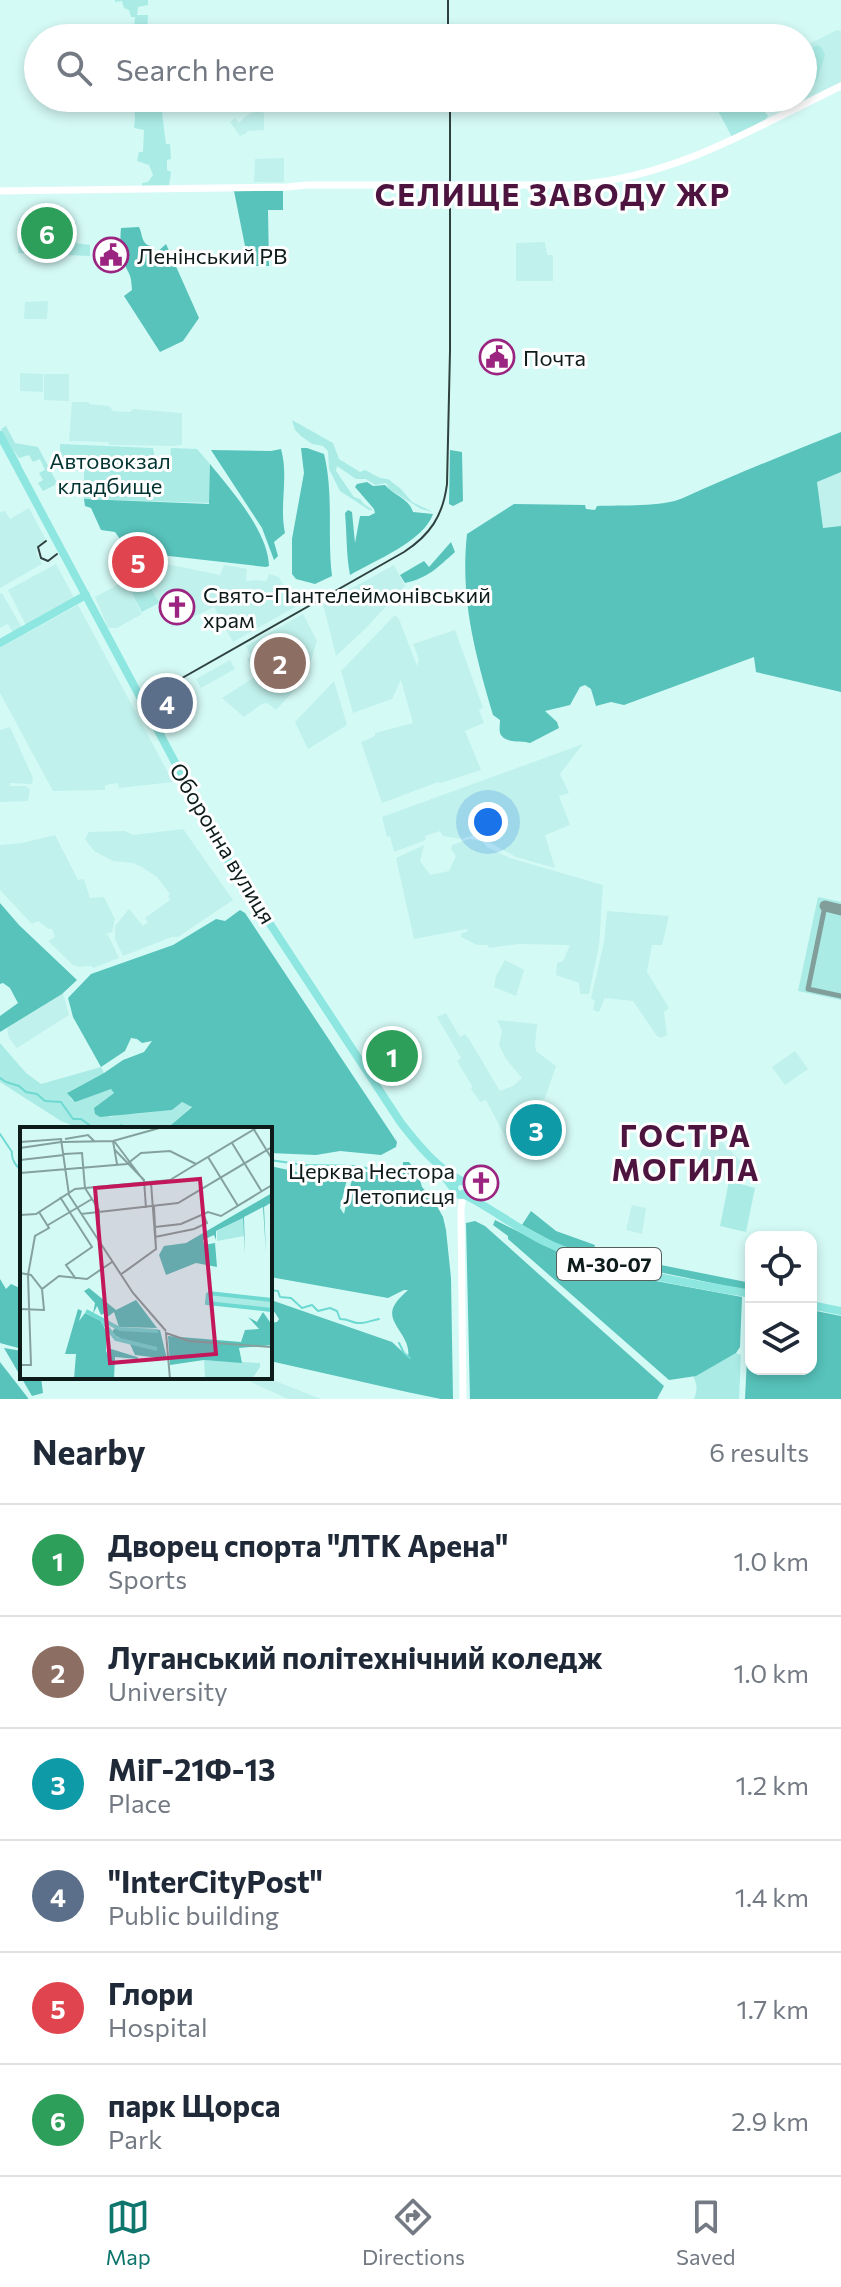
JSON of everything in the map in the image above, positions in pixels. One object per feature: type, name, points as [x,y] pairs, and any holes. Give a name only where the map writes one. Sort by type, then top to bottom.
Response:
[{"type":"main road","points":[[817,100],[841,88]]},
{"type":"main road","points":[[0,191],[287,187],[555,189],[646,178],[695,161],[792,112]]},
{"type":"main road","name":"Оборонна вулиця","points":[[0,435],[84,596]]},
{"type":"main road","name":"Оборонна вулиця","points":[[0,443],[209,828],[248,892],[422,1150],[478,1202],[519,1228],[575,1254],[642,1273],[745,1293]]},
{"type":"main road","points":[[0,643],[84,596]]},
{"type":"main road","points":[[462,1188],[463,1399]]},
{"type":"main road","points":[[817,1306],[841,1311]]},
{"type":"shaded area","points":[[841,31],[841,82],[817,95],[817,40]]},
{"type":"shaded area","points":[[253,112],[264,113],[264,130],[247,131],[240,136],[230,122],[235,118],[239,123]]},
{"type":"shaded area","points":[[284,158],[284,182],[254,182],[255,159]]},
{"type":"shaded area","points":[[234,191],[283,191],[283,210],[268,210],[269,266],[249,266]]},
{"type":"shaded area","points":[[139,227],[144,241],[155,254],[166,244],[199,318],[183,341],[160,352],[124,296],[132,290],[122,255],[121,228]]},
{"type":"shaded area","points":[[545,242],[547,255],[553,258],[553,281],[516,281],[516,243]]},
{"type":"shaded area","points":[[48,301],[47,319],[24,319],[25,302]]},
{"type":"shaded area","points":[[20,373],[43,374],[43,392],[20,391]]},
{"type":"shaded area","points":[[44,374],[69,374],[69,401],[44,400]]},
{"type":"shaded area","points":[[72,402],[109,406],[113,411],[130,412],[133,409],[182,413],[182,445],[109,445],[108,442],[69,441]]},
{"type":"shaded area","points":[[841,432],[841,472],[817,482],[823,528],[841,526],[841,692],[756,672],[754,657],[624,705],[611,702],[596,706],[591,689],[585,685],[580,687],[570,705],[545,711],[559,728],[530,743],[502,736],[500,720],[493,715],[486,692],[467,603],[467,534],[514,504],[585,505],[586,509],[595,510],[597,506],[675,501]]},
{"type":"shaded area","points":[[301,448],[324,454],[329,485],[332,576],[315,584],[296,579],[292,574],[292,539],[304,473]]},
{"type":"shaded area","points":[[281,449],[285,533],[274,542],[278,556],[274,560],[262,528],[211,450]]},
{"type":"shaded area","points":[[450,450],[462,452],[463,501],[453,506],[449,504]]},
{"type":"shaded area","points":[[210,464],[255,525],[269,566],[160,555],[156,546],[120,539],[115,532],[101,530],[91,508],[85,506],[84,499],[209,504]]},
{"type":"shaded area","points":[[841,472],[841,526],[823,528],[817,481]]},
{"type":"shaded area","points":[[367,482],[373,486],[385,485],[408,503],[413,512],[433,514],[420,533],[350,575],[345,513],[348,510],[352,512],[355,543],[360,516],[375,513],[355,487]]},
{"type":"shaded area","points":[[29,508],[46,540],[36,547],[42,564],[0,588],[0,512],[5,511],[10,519]]},
{"type":"shaded area","points":[[451,542],[455,552],[443,563],[426,575],[405,583],[400,575],[424,561],[429,567]]},
{"type":"shaded area","points":[[162,563],[220,575],[224,565],[238,567],[247,569],[246,581],[266,581],[269,574],[279,577],[295,607],[233,642],[214,607],[172,627],[143,573]]},
{"type":"shaded area","points":[[56,564],[74,598],[26,625],[8,590]]},
{"type":"shaded area","points":[[394,565],[405,586],[336,656],[323,604]]},
{"type":"shaded area","points":[[125,581],[142,614],[117,628],[108,628],[95,597]]},
{"type":"shaded area","points":[[2,593],[22,628],[13,633],[8,624],[0,628]]},
{"type":"shaded area","points":[[78,605],[173,782],[119,788],[118,783],[105,785],[105,790],[53,791],[0,693],[0,648]]},
{"type":"shaded area","points":[[303,614],[317,641],[305,679],[276,710],[267,703],[262,704],[244,717],[222,698],[253,678],[255,673],[247,659],[251,656],[246,646]]},
{"type":"shaded area","points":[[395,615],[417,666],[419,659],[413,644],[455,630],[483,708],[479,710],[484,723],[465,731],[481,770],[382,803],[361,742],[375,736],[375,733],[413,723],[401,680],[392,699],[353,713],[341,671]]},
{"type":"shaded area","points":[[230,660],[235,669],[201,688],[196,679]]},
{"type":"shaded area","points":[[334,681],[347,725],[308,749],[295,722]]},
{"type":"shaded area","points":[[10,727],[33,778],[32,784],[10,783],[10,786],[30,789],[28,801],[0,802],[0,730]]},
{"type":"shaded area","points":[[583,744],[560,774],[569,793],[559,796],[570,825],[545,835],[555,868],[516,857],[482,838],[480,833],[461,839],[443,836],[440,831],[394,852],[382,817]]},
{"type":"shaded area","points":[[183,829],[233,900],[178,937],[123,956],[115,939],[115,926],[129,909],[143,926],[148,922],[145,918],[170,900],[170,894],[157,877],[142,867],[113,861],[94,851],[85,839],[89,832],[125,831],[133,835]]},
{"type":"shaded area","points":[[55,835],[78,880],[84,879],[90,898],[104,897],[115,919],[112,932],[105,934],[119,958],[93,968],[73,965],[48,941],[55,937],[52,929],[38,921],[32,924],[0,890],[0,845]]},
{"type":"shaded area","points":[[470,839],[482,841],[487,847],[510,858],[603,885],[599,946],[589,994],[580,994],[579,983],[556,975],[557,963],[563,961],[570,945],[518,944],[489,948],[488,945],[477,945],[461,937],[467,929],[414,939],[396,858],[424,845],[420,861],[430,875],[449,871],[456,856],[452,845]]},
{"type":"shaded area","points":[[0,903],[77,980],[62,994],[0,1032],[0,1016],[18,1003],[10,988],[0,984]]},
{"type":"shaded area","points":[[240,910],[245,913],[397,1142],[396,1147],[381,1155],[340,1151],[316,1155],[272,1153],[272,1127],[171,1127],[192,1107],[182,1102],[172,1110],[100,1117],[95,1114],[94,1108],[114,1093],[111,1089],[75,1102],[67,1093],[123,1060],[144,1052],[152,1041],[142,1043],[131,1038],[125,1051],[101,1067],[73,1017],[68,998],[91,974],[173,945],[216,919],[225,921]]},
{"type":"shaded area","points":[[607,911],[669,916],[662,945],[652,945],[647,972],[669,1008],[664,1012],[667,1035],[661,1038],[633,1001],[605,998],[599,1012],[593,1010],[595,1001],[591,998],[604,942]]},
{"type":"shaded area","points":[[505,960],[524,970],[516,996],[494,987]]},
{"type":"shaded area","points":[[63,993],[69,1015],[17,1048],[9,1038],[7,1028]]},
{"type":"shaded area","points":[[446,1013],[460,1037],[465,1034],[469,1039],[500,1091],[522,1078],[499,1045],[502,1031],[497,1020],[537,1024],[536,1051],[556,1066],[534,1122],[512,1145],[486,1100],[480,1102],[471,1089],[457,1061],[461,1058],[437,1017]]},
{"type":"shaded area","points":[[795,1051],[808,1069],[785,1085],[772,1067]]},
{"type":"shaded area","points":[[711,1131],[750,1171],[743,1180],[697,1168],[705,1136]]},
{"type":"shaded area","points":[[403,1162],[409,1162],[443,1217],[446,1230],[451,1278],[453,1399],[407,1392],[272,1361],[272,1323],[279,1319],[272,1308],[272,1300],[392,1342],[408,1357],[406,1343],[392,1312],[408,1290],[388,1298],[272,1277],[272,1166],[327,1181],[346,1170],[348,1175],[340,1208],[344,1214],[354,1170],[402,1178]]},
{"type":"shaded area","points":[[632,1205],[646,1208],[642,1234],[626,1230]]},
{"type":"shaded area","points":[[531,1211],[556,1231],[595,1245],[592,1256],[555,1243],[522,1225]]},
{"type":"shaded area","points":[[495,1220],[622,1278],[630,1280],[634,1277],[742,1297],[740,1347],[736,1353],[696,1376],[669,1380],[508,1239],[493,1225]]},
{"type":"shaded area","points":[[475,1221],[485,1226],[664,1386],[657,1399],[470,1399],[466,1223]]},
{"type":"shaded area","points":[[603,1247],[646,1262],[745,1282],[745,1290],[644,1269],[600,1258]]},
{"type":"shaded area","points":[[0,1279],[6,1289],[11,1284],[20,1288],[20,1348],[0,1343]]},
{"type":"shaded area","points":[[817,1311],[841,1316],[841,1399],[745,1399],[746,1375],[817,1375]]},
{"type":"shaded area","points":[[4,1348],[20,1351],[20,1375]]},
{"type":"shaded area","points":[[0,1362],[28,1398],[28,1399],[0,1399]]},
{"type":"shaded area","points":[[22,1379],[41,1379],[43,1393],[32,1396]]},
{"type":"shaded area","points":[[244,1379],[270,1379],[321,1399],[288,1399]]},
{"type":"green space","points":[[115,0],[148,0],[148,5],[138,7],[137,15],[148,15],[148,24],[134,24],[135,17],[131,17],[122,1]]},
{"type":"green space","points":[[817,46],[825,55],[817,81]]},
{"type":"green space","points":[[135,112],[164,112],[166,144],[170,144],[171,159],[167,160],[167,170],[171,172],[169,186],[142,186],[153,175],[149,165],[137,161],[139,152],[143,152],[144,130],[134,128]]},
{"type":"green space","points":[[719,112],[765,112],[768,116],[766,119],[732,137]]},
{"type":"green space","points":[[19,219],[76,222],[75,243],[90,245],[90,256],[18,253]]},
{"type":"green space","points":[[292,420],[333,443],[339,459],[360,472],[365,470],[388,479],[412,502],[433,512],[421,509],[389,489],[386,483],[375,485],[366,479],[356,479],[337,466],[336,471],[354,497],[373,510],[369,510],[340,491],[329,469],[328,451],[301,436]]},
{"type":"green space","points":[[6,426],[15,443],[38,447],[56,481],[55,485],[43,491],[38,483],[43,480],[39,473],[45,470],[40,459],[33,462],[29,455],[19,458],[13,449],[19,465],[1,429]]},
{"type":"green space","name":"Автовокзал кладбище","points":[[60,444],[153,448],[157,470],[169,470],[171,448],[197,449],[210,464],[210,503],[84,499],[84,471],[61,470]]},
{"type":"green space","points":[[142,571],[159,603],[142,612],[125,581]]},
{"type":"green space","points":[[818,897],[841,902],[841,1000],[798,991]]},
{"type":"green space","points":[[0,1043],[26,1073],[41,1084],[101,1067],[104,1073],[68,1092],[75,1101],[111,1089],[114,1093],[94,1108],[110,1117],[172,1110],[181,1102],[192,1106],[171,1127],[76,1127],[61,1121],[0,1082]]},
{"type":"green space","points":[[729,1181],[755,1188],[746,1231],[720,1226]]},
{"type":"green space","points":[[736,1353],[741,1355],[739,1399],[694,1399],[696,1387],[693,1376]]},
{"type":"waterway","points":[[0,1078],[26,1092],[37,1094],[45,1101],[61,1102],[73,1119],[81,1119],[92,1127]]},
{"type":"waterway","points":[[120,1127],[123,1127]]},
{"type":"waterway","points":[[0,1134],[20,1168]]},
{"type":"waterway","points":[[272,1160],[304,1165],[357,1166],[397,1175]]},
{"type":"waterway","points":[[272,1290],[278,1291],[280,1297],[291,1298],[302,1308],[312,1305],[318,1311],[330,1308],[337,1311],[340,1319],[360,1323],[379,1319]]},
{"type":"waterway","points":[[399,1343],[410,1358]]},
{"type":"taxiway","points":[[825,906],[808,989],[841,996]]},
{"type":"runway","points":[[825,906],[841,910]]},
{"type":"tram line","points":[[448,0],[448,24]]},
{"type":"tram line","points":[[161,690],[404,552],[434,524],[447,484],[450,112]]},
{"type":"tram line","points":[[46,541],[38,547],[41,558],[48,561],[57,554]]},
{"type":"place","name":"парк Щорса","points":[[47,233]]},
{"type":"place","name":"Ленінський РВ","points":[[111,255]]},
{"type":"place","name":"Почта","points":[[497,357]]},
{"type":"place","name":"Глори","points":[[138,562]]},
{"type":"place","name":"Свято-Пантелеймонівський храм","points":[[177,607]]},
{"type":"place","name":"Луганський політехнічний коледж","points":[[280,663]]},
{"type":"place","name":"\"InterCityPost\"","points":[[167,703]]},
{"type":"place","name":"Дворец спорта \"ЛТК Арена\"","points":[[392,1056]]},
{"type":"place","name":"МіГ-21Ф-13","points":[[536,1130]]},
{"type":"place","name":"Церква Нестора Летописця","points":[[481,1183]]},
{"type":"district","name":"СЕЛИЩЕ ЗАВОДУ ЖР","points":[[553,193]]},
{"type":"district","name":"ГОСТРА МОГИЛА","points":[[686,1151]]}]
